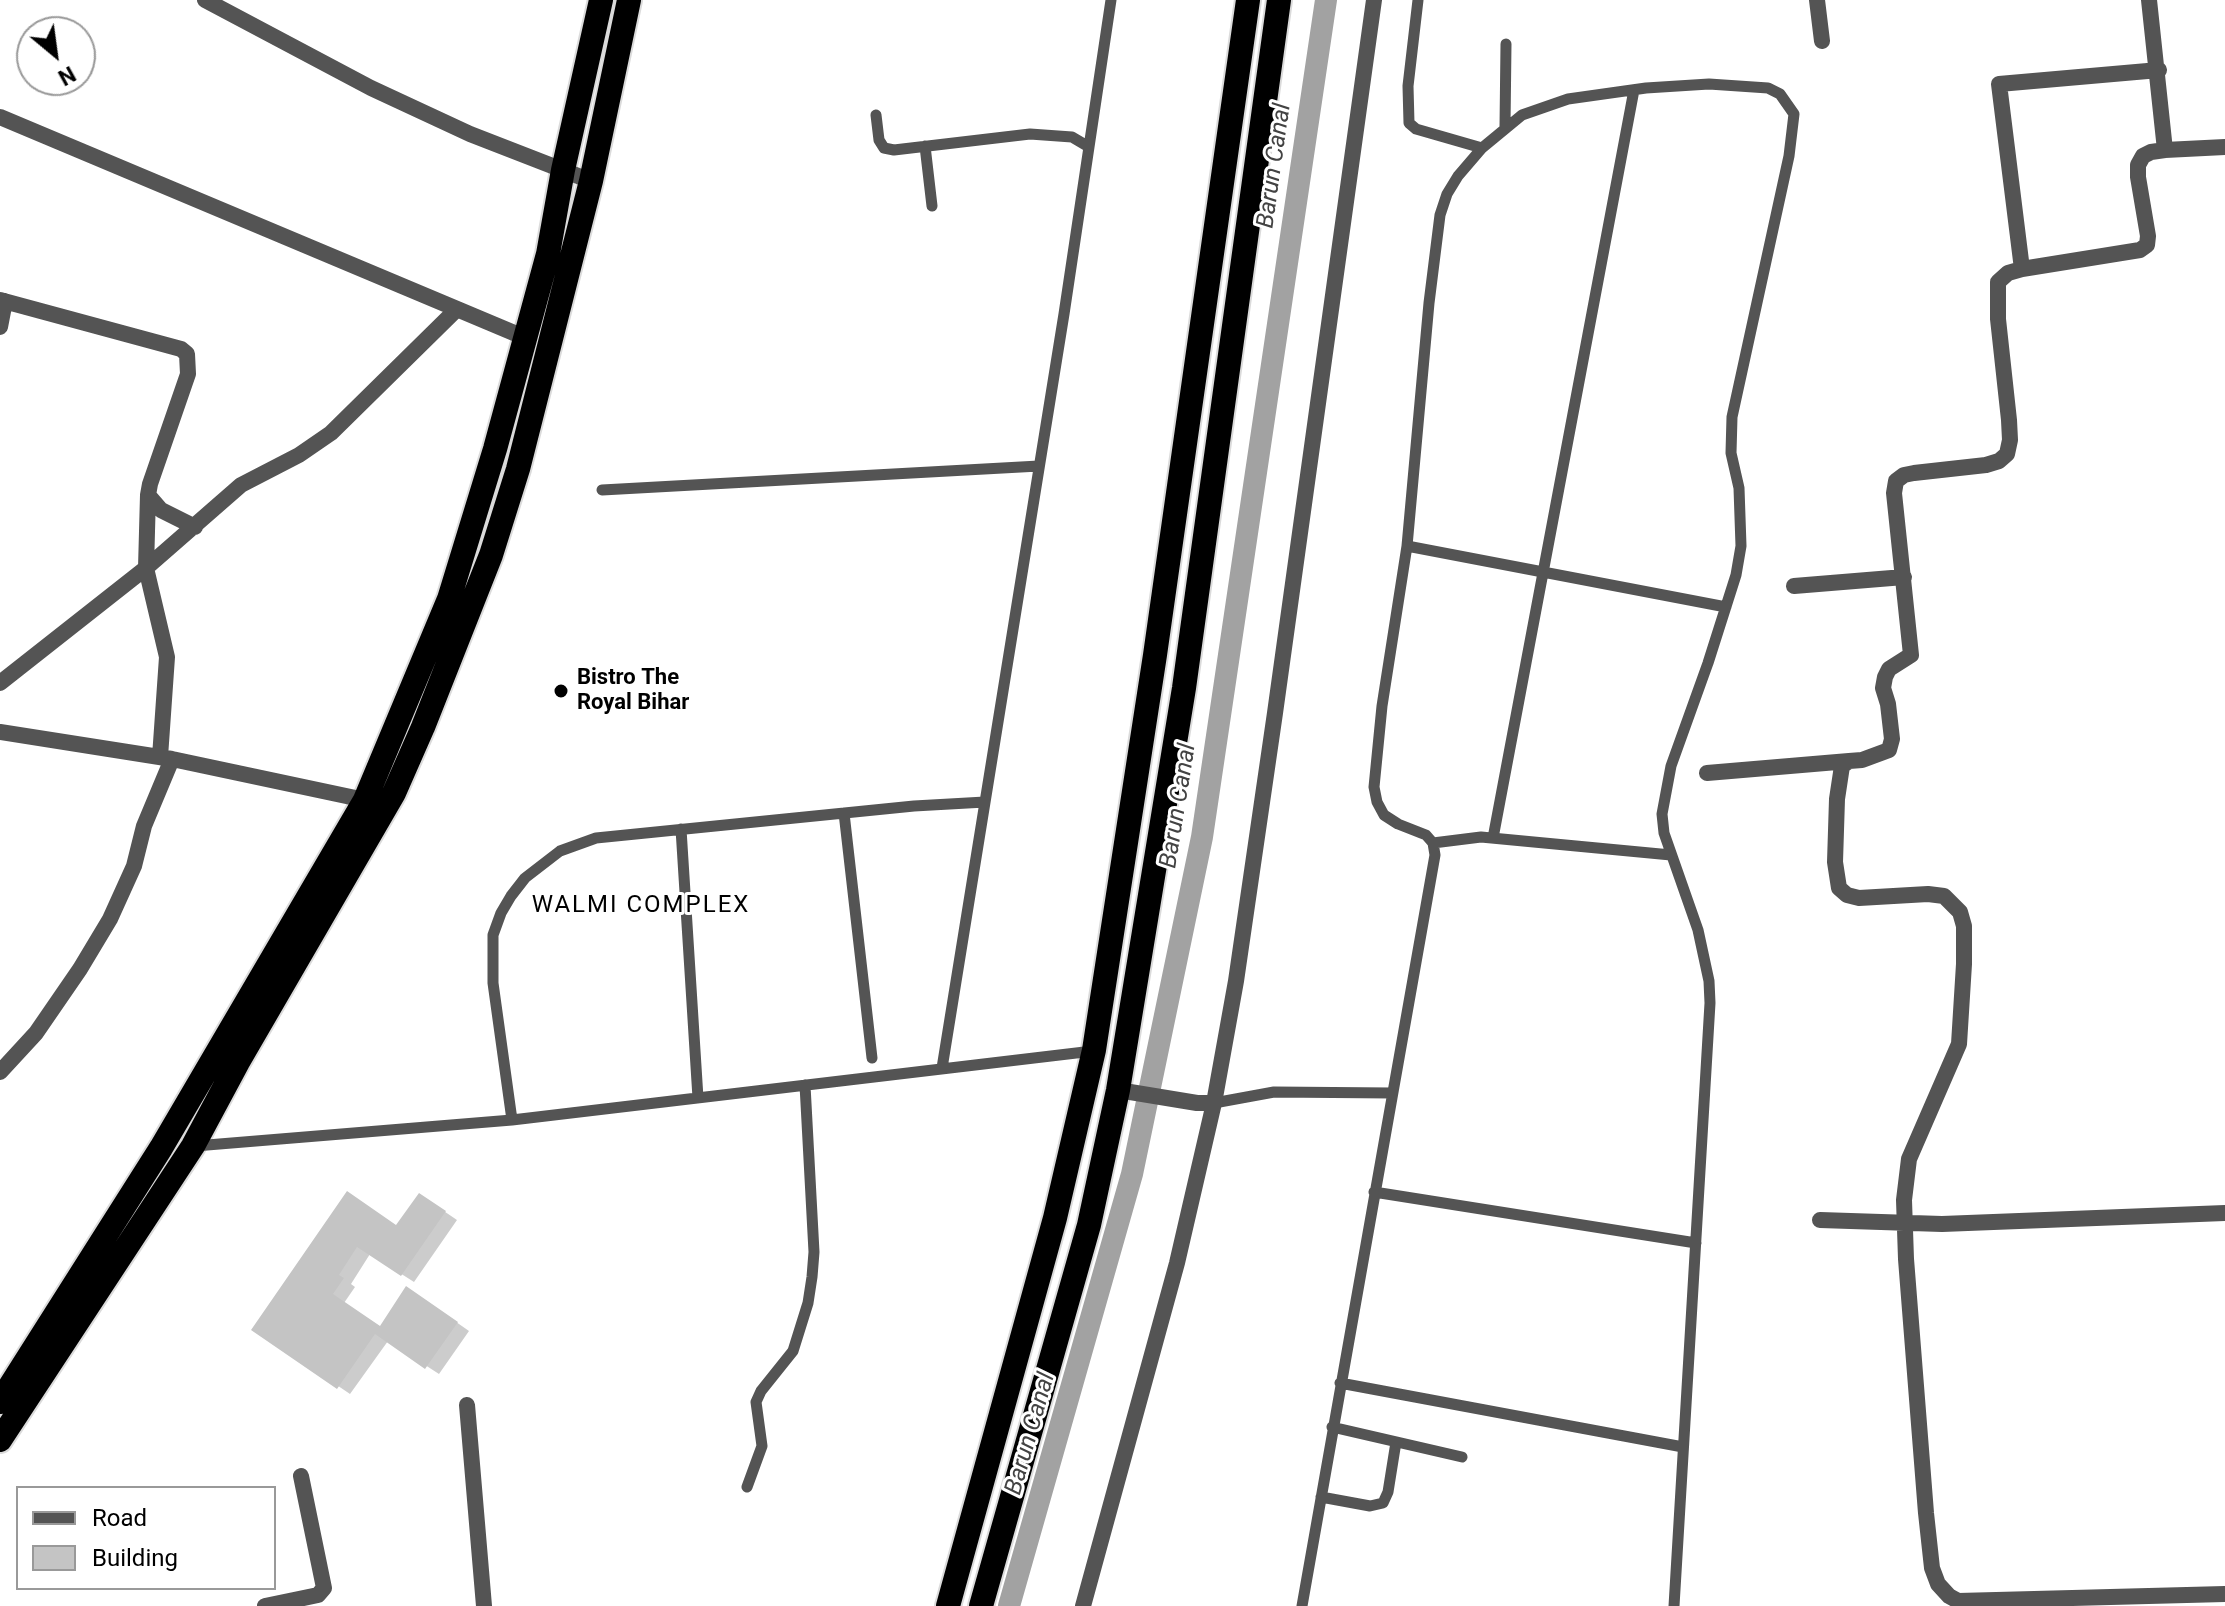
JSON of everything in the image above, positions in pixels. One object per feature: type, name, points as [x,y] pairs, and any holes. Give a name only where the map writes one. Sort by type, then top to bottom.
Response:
[{"type":"highway","points":[[0,1440],[177,1147],[365,800],[449,599],[495,449],[548,254],[563,170],[601,0]]},
{"type":"highway","points":[[0,1402],[245,1050],[387,805],[423,727],[491,555],[513,483],[591,181],[629,0]]},
{"type":"highway","points":[[948,1606],[1043,1263],[1094,1050],[1153,670],[1248,0]]},
{"type":"highway","points":[[981,1606],[1128,1091],[1279,0]]},
{"type":"street","points":[[205,0],[371,88],[470,134],[591,181]]},
{"type":"street","points":[[1083,1606],[1173,1278],[1214,1103],[1236,981],[1275,713],[1374,0]]},
{"type":"street","points":[[1817,0],[1822,41]]},
{"type":"street","points":[[2149,0],[2159,70],[2165,150]]},
{"type":"street","points":[[2022,269],[1999,84],[2159,70]]},
{"type":"street","points":[[0,117],[526,338]]},
{"type":"street","points":[[1707,773],[1849,761],[1880,755],[1889,750],[1892,739],[1883,688],[1889,669],[1911,655],[1894,493],[1896,481],[1914,473],[1986,465],[1999,461],[2007,454],[2009,420],[1998,282],[2008,273],[2022,269],[2130,253],[2147,245],[2138,165],[2143,156],[2165,150],[2225,147]]},
{"type":"street","points":[[0,327],[2,300],[181,349],[187,354],[188,374],[148,495],[146,568],[167,657],[166,758],[134,866],[110,919],[52,1010],[20,1053],[0,1072]]},
{"type":"street","points":[[0,683],[146,568],[241,485],[299,455],[331,433],[457,309]]},
{"type":"street","points":[[148,495],[161,510],[195,527]]},
{"type":"street","points":[[1794,586],[1904,577]]},
{"type":"street","points":[[0,732],[166,758],[365,800]]},
{"type":"street","points":[[1849,761],[1842,766],[1837,799],[1835,862],[1839,888],[1847,895],[1859,898],[1944,896],[1960,912],[1964,926],[1959,1044],[1909,1159],[1904,1222],[1926,1513],[1932,1568],[1938,1584],[1958,1601],[2225,1594]]},
{"type":"street","points":[[1128,1091],[1214,1103]]},
{"type":"street","points":[[1820,1220],[1942,1224],[2225,1213]]},
{"type":"street","points":[[467,1405],[484,1606]]},
{"type":"street","points":[[265,1606],[318,1595],[324,1588],[301,1476]]},
{"type":"lane","points":[[942,1068],[1111,0]]},
{"type":"lane","points":[[1418,0],[1408,86],[1409,123],[1416,129],[1482,148]]},
{"type":"lane","points":[[1505,126],[1506,44]]},
{"type":"lane","points":[[1302,1606],[1435,855],[1433,843],[1426,835],[1384,815],[1374,787],[1382,706],[1407,546],[1439,224],[1447,194],[1482,148],[1522,115],[1568,99],[1709,84],[1768,88],[1780,94],[1794,114],[1789,156],[1732,417],[1731,453],[1739,488],[1743,532],[1736,575],[1668,778],[1662,814],[1671,855],[1698,930],[1709,981],[1674,1606]]},
{"type":"lane","points":[[1493,838],[1634,90]]},
{"type":"lane","points":[[876,115],[879,140],[884,148],[1030,134],[1072,137],[1089,147]]},
{"type":"lane","points":[[925,146],[932,206]]},
{"type":"lane","points":[[602,490],[1039,466]]},
{"type":"lane","points":[[1407,546],[1726,607]]},
{"type":"lane","points":[[512,1120],[493,983],[493,935],[506,904],[525,878],[560,851],[596,838],[985,802]]},
{"type":"lane","points":[[844,813],[872,1058]]},
{"type":"lane","points":[[681,829],[698,1098]]},
{"type":"lane","points":[[1433,843],[1493,838],[1671,855]]},
{"type":"lane","points":[[177,1147],[512,1120],[1094,1050]]},
{"type":"lane","points":[[747,1487],[762,1446],[756,1402],[761,1391],[793,1351],[808,1303],[814,1252],[805,1085]]},
{"type":"lane","points":[[1214,1103],[1284,1091],[1392,1093]]},
{"type":"lane","points":[[1374,1192],[1696,1243]]},
{"type":"lane","points":[[1340,1383],[1683,1447]]},
{"type":"lane","points":[[1332,1427],[1462,1457]]},
{"type":"lane","points":[[1321,1497],[1370,1506],[1383,1503],[1388,1492],[1396,1442]]},
{"type":"building","points":[[347,1191],[396,1225],[419,1193],[446,1211],[401,1276],[357,1247],[339,1275],[344,1278],[333,1294],[380,1326],[406,1286],[458,1322],[425,1369],[375,1334],[337,1389],[251,1330]]},
{"type":"waterway","name":"Barun Canal","points":[[1009,1606],[1132,1174],[1202,837],[1326,0]]},
{"type":"place","name":"Bistro The Royal Bihar","points":[[561,691]]},
{"type":"district","name":"WALMI COMPLEX","points":[[641,906]]}]
